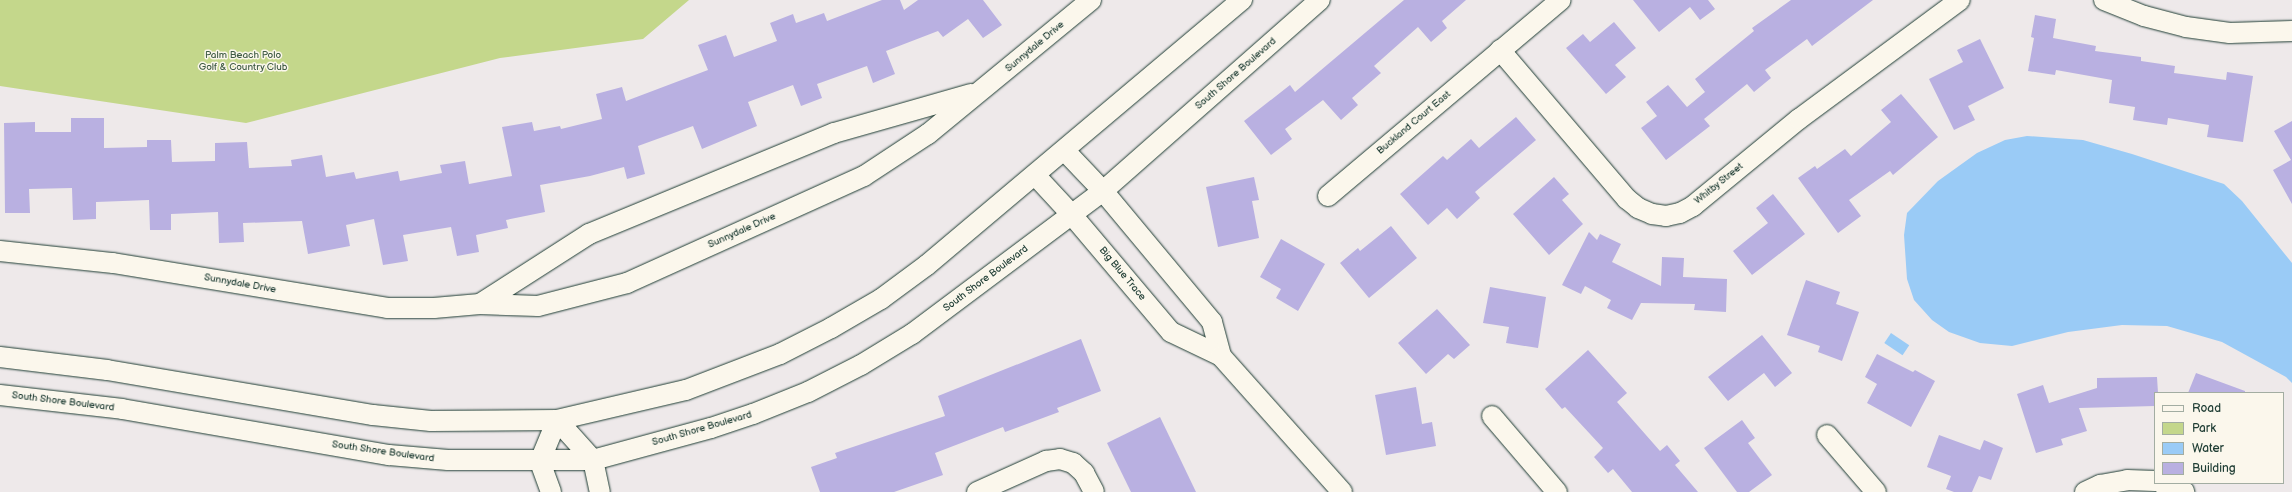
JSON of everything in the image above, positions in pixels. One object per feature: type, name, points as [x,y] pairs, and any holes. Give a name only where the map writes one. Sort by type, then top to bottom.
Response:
[{"type":"street","name":"Sunnydale Drive","points":[[0,251],[113,263],[387,308],[434,308],[480,304],[538,306],[627,283],[864,176],[928,134],[978,92],[1007,71],[1091,0]]},
{"type":"street","points":[[0,357],[107,370],[373,415],[431,421],[557,420],[686,390],[780,354],[831,328],[881,298],[927,265],[1065,151],[1242,0]]},
{"type":"street","name":"South Shore Boulevard","points":[[0,395],[122,409],[389,454],[448,460],[593,460],[711,428],[753,414],[808,392],[854,368],[912,334],[1104,191],[1320,0]]},
{"type":"street","name":"Buckland Court East","points":[[1328,196],[1561,0]]},
{"type":"street","name":"Whitby Street","points":[[1500,50],[1627,199],[1638,208],[1652,214],[1666,216],[1680,213],[1693,206],[1799,119],[1960,0]]},
{"type":"street","points":[[2104,0],[2144,16],[2186,28],[2230,33],[2292,31]]},
{"type":"street","name":"Sunnydale Drive","points":[[480,304],[590,234],[834,133],[978,92]]},
{"type":"street","name":"Big Blue Trace","points":[[1065,151],[1104,191],[1212,322],[1221,356]]},
{"type":"street","name":"Big Blue Trace","points":[[1035,175],[1072,215],[1171,332],[1221,356],[1342,492]]},
{"type":"street","points":[[1492,416],[1556,492]]},
{"type":"street","points":[[557,420],[593,460],[600,492]]},
{"type":"street","points":[[551,492],[540,461],[557,420]]},
{"type":"street","points":[[1827,435],[1876,492]]},
{"type":"street","points":[[977,492],[1046,461],[1060,459],[1074,463],[1084,473],[1094,492]]},
{"type":"street","points":[[2085,492],[2100,485],[2127,480],[2154,481]]},
{"type":"street","points":[[2164,484],[2184,492]]},
{"type":"green space","name":"Palm Beach Polo Golf & Country Club","points":[[0,0],[689,0],[643,39],[500,58],[246,123],[0,86]]},
{"type":"water","points":[[2027,136],[2083,140],[2132,154],[2224,184],[2242,201],[2292,263],[2292,383],[2286,377],[2222,342],[2167,326],[2122,325],[2068,332],[2012,346],[1980,343],[1949,332],[1932,320],[1914,300],[1907,279],[1904,235],[1907,213],[1938,181],[1977,153],[2005,140]]},
{"type":"water","points":[[1891,333],[1909,345],[1903,355],[1884,343]]},
{"type":"building","points":[[882,0],[900,0],[904,10],[918,0],[983,0],[1002,25],[983,38],[968,19],[943,37],[938,31],[886,51],[895,74],[873,83],[867,66],[817,84],[822,98],[801,106],[793,85],[748,102],[757,126],[702,149],[693,126],[638,146],[645,174],[627,179],[624,167],[590,176],[540,185],[545,212],[506,220],[508,228],[476,235],[479,252],[457,256],[451,227],[403,235],[408,261],[383,265],[374,219],[346,225],[350,246],[308,254],[302,221],[243,223],[244,242],[219,243],[218,212],[171,214],[171,230],[150,230],[149,200],[96,202],[96,219],[73,220],[72,188],[29,189],[30,213],[5,213],[4,123],[35,122],[35,132],[71,132],[71,118],[104,118],[104,148],[147,147],[147,140],[171,140],[172,162],[215,161],[215,143],[247,142],[249,168],[292,166],[291,160],[322,155],[326,177],[354,172],[356,179],[398,171],[400,181],[442,173],[440,165],[465,161],[469,184],[512,176],[502,127],[532,122],[534,131],[560,126],[561,129],[602,119],[596,94],[622,87],[626,101],[708,70],[698,45],[726,35],[734,57],[777,41],[770,23],[793,14],[796,23],[824,13],[827,21]]},
{"type":"building","points":[[1404,0],[1466,0],[1442,21],[1447,28],[1431,42],[1418,27],[1374,66],[1381,73],[1352,98],[1358,105],[1341,120],[1323,100],[1285,129],[1292,139],[1271,155],[1244,121],[1290,85],[1295,92]]},
{"type":"building","points":[[1633,0],[1708,0],[1715,9],[1700,20],[1690,7],[1659,32]]},
{"type":"building","points":[[1791,0],[1873,0],[1812,46],[1807,39],[1765,70],[1771,78],[1754,92],[1747,84],[1704,119],[1710,126],[1666,160],[1641,128],[1657,116],[1646,102],[1668,85],[1687,107],[1705,92],[1695,79],[1754,31],[1752,28]]},
{"type":"building","points":[[2035,15],[2056,19],[2053,38],[2096,46],[2095,51],[2141,57],[2141,61],[2175,66],[2174,73],[2226,80],[2227,72],[2253,76],[2243,142],[2207,137],[2209,125],[2168,118],[2167,125],[2133,120],[2135,107],[2109,103],[2112,80],[2056,70],[2055,75],[2028,71],[2034,38],[2031,37]]},
{"type":"building","points":[[1614,22],[1636,48],[1615,65],[1626,77],[1606,94],[1566,48],[1583,34],[1590,42]]},
{"type":"building","points":[[1980,39],[2004,88],[1968,106],[1975,120],[1954,130],[1929,79],[1963,62],[1957,50]]},
{"type":"building","points":[[1901,94],[1938,137],[1893,175],[1890,171],[1849,200],[1861,216],[1838,233],[1798,178],[1815,166],[1817,169],[1845,149],[1851,156],[1891,122],[1881,110]]},
{"type":"building","points":[[1516,117],[1536,140],[1475,192],[1480,198],[1457,219],[1447,208],[1428,225],[1400,194],[1443,156],[1447,160],[1471,139],[1479,148]]},
{"type":"building","points":[[2292,121],[2292,204],[2273,170],[2291,160],[2274,131]]},
{"type":"building","points":[[1254,177],[1259,200],[1252,201],[1259,238],[1218,247],[1206,187]]},
{"type":"building","points":[[1554,177],[1569,194],[1562,200],[1583,224],[1549,255],[1513,214]]},
{"type":"building","points":[[1773,194],[1805,234],[1752,275],[1733,251],[1768,223],[1756,208]]},
{"type":"building","points":[[1391,226],[1417,258],[1369,298],[1340,263],[1358,248],[1360,251]]},
{"type":"building","points":[[1589,232],[1597,240],[1600,234],[1621,244],[1612,262],[1661,286],[1662,257],[1684,258],[1683,277],[1727,279],[1726,312],[1694,310],[1695,304],[1641,303],[1632,320],[1607,308],[1611,300],[1585,286],[1581,294],[1562,285]]},
{"type":"building","points":[[1281,239],[1325,264],[1298,311],[1276,298],[1281,289],[1260,277]]},
{"type":"building","points":[[1806,280],[1840,292],[1836,304],[1859,312],[1842,361],[1818,352],[1820,346],[1787,335]]},
{"type":"building","points":[[1490,287],[1546,297],[1538,348],[1506,343],[1509,327],[1483,323]]},
{"type":"building","points":[[1437,309],[1470,345],[1454,359],[1448,354],[1426,374],[1398,343]]},
{"type":"building","points":[[1762,335],[1792,373],[1775,387],[1764,373],[1728,401],[1708,377]]},
{"type":"building","points":[[1081,339],[1101,391],[1057,408],[1059,412],[1005,432],[1003,427],[935,453],[943,475],[894,492],[820,492],[811,467],[837,458],[835,453],[945,416],[938,396]]},
{"type":"building","points":[[1588,350],[1627,393],[1617,402],[1660,451],[1667,445],[1680,461],[1675,465],[1698,492],[1632,492],[1613,469],[1608,473],[1594,457],[1603,448],[1565,407],[1562,409],[1545,389]]},
{"type":"building","points":[[1877,354],[1913,372],[1915,370],[1935,381],[1911,427],[1867,403],[1877,384],[1865,377]]},
{"type":"building","points":[[2196,373],[2245,391],[2245,392],[2188,392]]},
{"type":"building","points":[[2157,377],[2158,392],[2154,392],[2154,406],[2079,408],[2087,431],[2061,439],[2063,445],[2036,453],[2017,394],[2043,385],[2049,403],[2097,388],[2097,378]]},
{"type":"building","points":[[1416,387],[1422,424],[1432,422],[1436,446],[1386,455],[1375,395]]},
{"type":"building","points":[[1160,417],[1196,492],[1131,492],[1107,443]]},
{"type":"building","points":[[1742,420],[1755,438],[1748,443],[1772,475],[1749,492],[1737,492],[1704,448]]},
{"type":"building","points":[[1939,435],[1980,450],[1984,440],[2003,448],[1991,480],[1979,476],[1972,492],[1954,492],[1946,489],[1951,476],[1927,467]]}]
